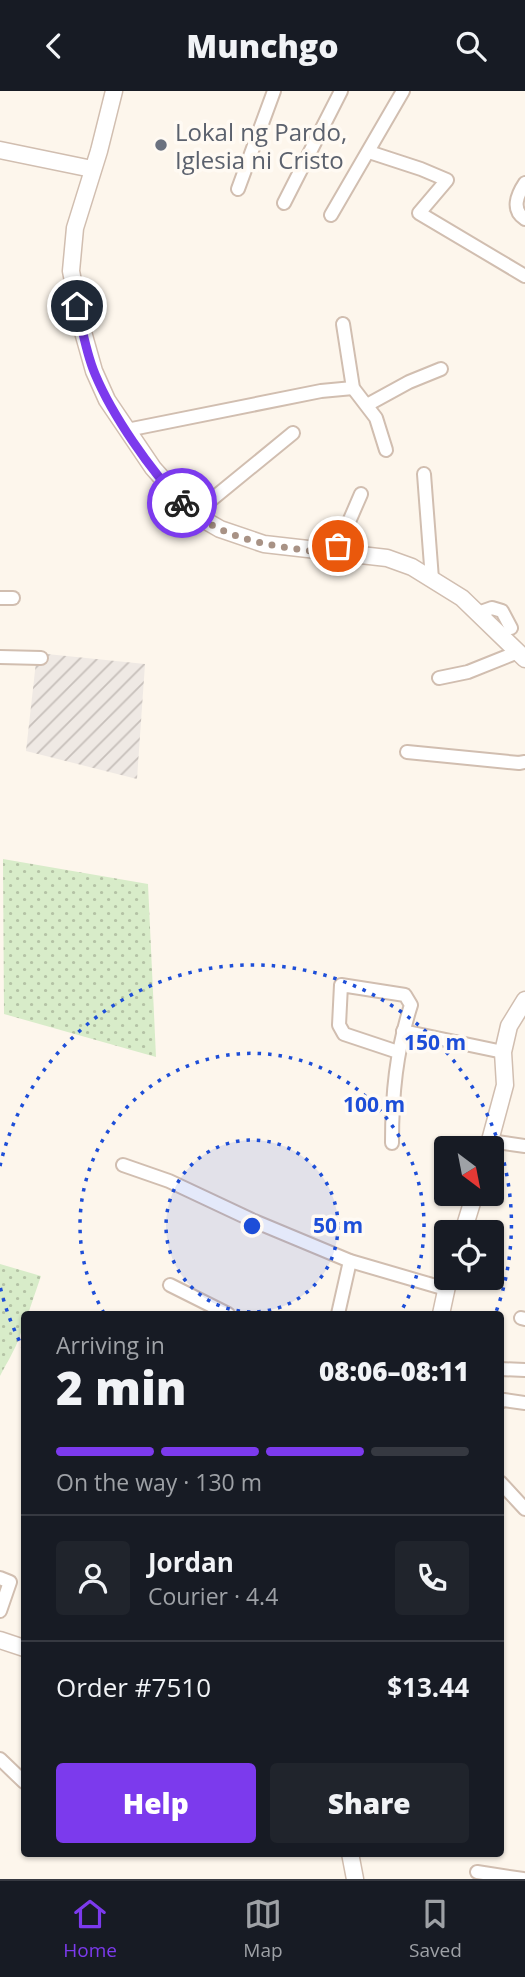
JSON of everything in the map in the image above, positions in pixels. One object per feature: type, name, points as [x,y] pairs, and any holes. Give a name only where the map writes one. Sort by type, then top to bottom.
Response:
[{"type":"street","points":[[114,91],[75,228],[71,271],[94,371],[107,400],[153,468],[194,514],[220,529],[256,542],[335,554],[387,558],[412,567],[462,598],[521,655],[439,678]]},
{"type":"street","points":[[238,189],[274,91]]},
{"type":"street","points":[[285,203],[341,91]]},
{"type":"street","points":[[331,215],[403,91]]},
{"type":"street","points":[[0,150],[92,169]]},
{"type":"street","points":[[369,152],[447,180],[419,213],[525,277]]},
{"type":"street","points":[[525,183],[516,205],[517,212],[525,219]]},
{"type":"street","points":[[343,324],[353,388],[376,418],[386,450]]},
{"type":"street","points":[[367,405],[409,382],[441,369]]},
{"type":"street","points":[[127,430],[321,391],[353,388]]},
{"type":"street","points":[[194,514],[293,433]]},
{"type":"street","points":[[424,474],[432,579]]},
{"type":"street","points":[[335,554],[360,494]]},
{"type":"street","points":[[478,613],[492,608],[502,611],[511,628]]},
{"type":"street","points":[[0,657],[41,658]]},
{"type":"street","points":[[407,752],[525,762]]},
{"type":"street","points":[[392,1143],[398,1052],[411,1005],[405,996],[341,985],[339,1025],[344,1034],[398,1052]]},
{"type":"street","points":[[491,1136],[505,1085],[503,1052],[509,1026],[525,1000]]},
{"type":"street","points":[[403,1031],[503,1052]]},
{"type":"street","points":[[504,1145],[525,1146]]},
{"type":"street","points":[[122,1165],[169,1181],[254,1221],[350,1261],[434,1280]]},
{"type":"street","points":[[339,1311],[350,1261]]},
{"type":"street","points":[[170,1285],[222,1311]]},
{"type":"street","points":[[442,1311],[446,1290]]},
{"type":"street","points":[[504,1369],[525,1370]]},
{"type":"street","points":[[504,1400],[525,1403]]},
{"type":"street","points":[[504,1486],[525,1509]]},
{"type":"street","points":[[0,1578],[10,1582],[0,1611]]},
{"type":"street","points":[[0,1640],[21,1647]]},
{"type":"street","points":[[0,1759],[21,1779]]},
{"type":"street","points":[[351,1857],[355,1879]]},
{"type":"street","points":[[477,1872],[523,1879]]},
{"type":"shaded area","points":[[37,653],[145,664],[137,779],[26,751]]},
{"type":"green space","points":[[3,859],[148,884],[156,1057],[4,1014]]},
{"type":"green space","points":[[0,1264],[41,1276],[29,1311],[21,1311],[19,1338],[0,1376]]},
{"type":"way so far","points":[[182,503],[194,514],[220,529],[256,542],[335,554],[338,546]]},
{"type":"place","name":"Lokal ng Pardo, Iglesia ni Cristo","points":[[161,145]]},
{"type":"route","points":[[77,306],[94,371],[107,400],[153,468],[182,503]]}]
